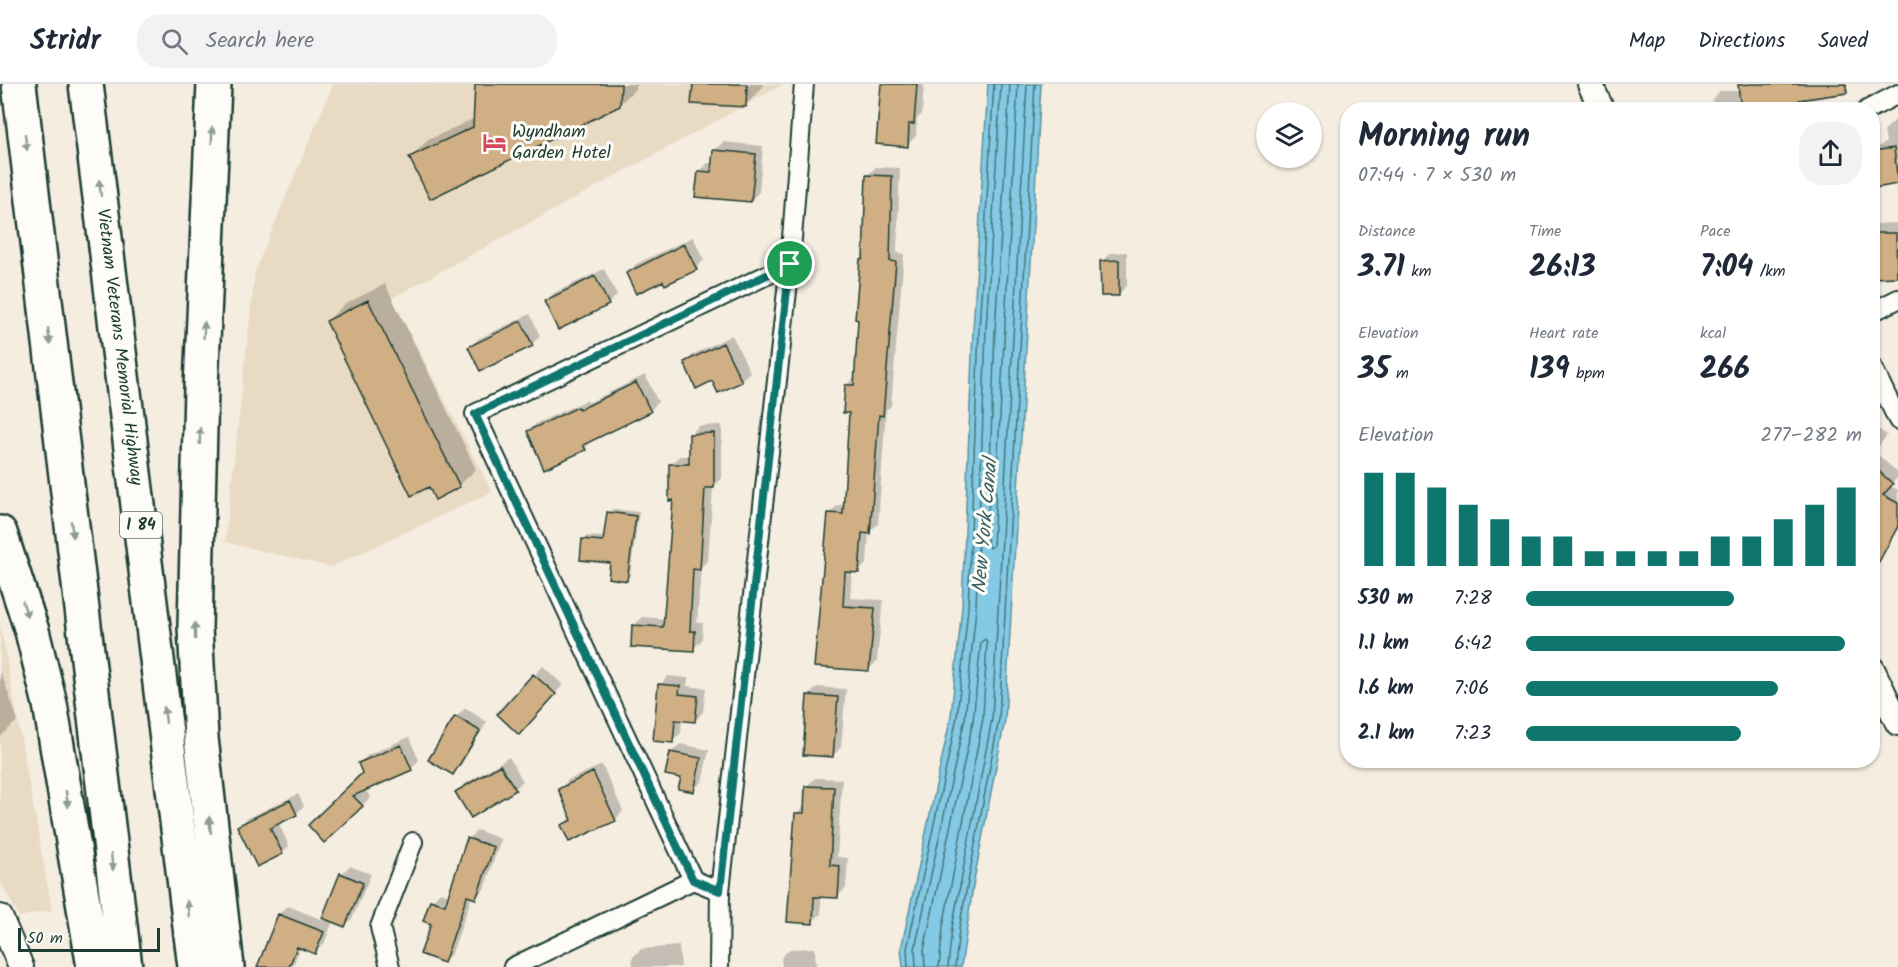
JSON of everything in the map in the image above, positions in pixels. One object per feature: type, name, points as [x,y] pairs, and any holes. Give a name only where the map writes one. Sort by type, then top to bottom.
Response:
[{"type":"highway","points":[[19,84],[125,967]]},
{"type":"highway","name":"Vietnam Veterans Memorial Highway","points":[[86,84],[195,967]]},
{"type":"highway","points":[[214,84],[201,388],[195,627],[201,738],[227,967]]},
{"type":"highway","points":[[0,533],[32,631],[50,704],[94,967]]},
{"type":"street","points":[[719,967],[720,891],[790,264],[804,84]]},
{"type":"street","points":[[1590,84],[1598,102]]},
{"type":"street","points":[[1880,103],[1898,94]]},
{"type":"street","points":[[720,891],[693,880],[475,414],[790,264]]},
{"type":"street","points":[[1880,308],[1898,299]]},
{"type":"street","points":[[1880,383],[1898,420]]},
{"type":"street","points":[[1880,686],[1898,723]]},
{"type":"street","points":[[390,967],[380,927],[413,842]]},
{"type":"street","points":[[513,967],[693,880]]},
{"type":"street","points":[[0,917],[21,967]]},
{"type":"shaded area","points":[[333,84],[784,84],[392,298],[492,492],[331,567],[225,542],[255,271]]},
{"type":"shaded area","points":[[0,623],[52,910],[19,917],[0,881]]},
{"type":"water","name":"New York Canal","points":[[988,84],[1041,84],[1005,720],[974,880],[961,967],[903,967],[901,949],[951,716],[962,607],[973,330]]},
{"type":"building","name":"Wyndham Garden Hotel","points":[[475,84],[621,84],[620,106],[430,199],[409,157],[473,127]]},
{"type":"building","points":[[693,84],[747,84],[746,107],[691,104]]},
{"type":"building","points":[[881,84],[917,84],[914,124],[909,124],[908,147],[876,144]]},
{"type":"building","points":[[1846,84],[1847,93],[1799,100],[1799,102],[1740,102],[1738,85]]},
{"type":"building","points":[[1894,148],[1898,184],[1880,187],[1880,150]]},
{"type":"building","points":[[713,150],[756,154],[751,202],[695,197],[698,171],[711,172]]},
{"type":"building","points":[[866,175],[892,176],[890,261],[896,262],[883,416],[879,415],[870,534],[862,533],[859,573],[845,572],[843,606],[875,608],[869,671],[814,667],[828,513],[843,514],[849,413],[843,413],[845,385],[854,385],[858,320],[855,319],[860,259],[863,259]]},
{"type":"building","points":[[1880,233],[1896,233],[1897,277],[1880,278]]},
{"type":"building","points":[[684,244],[697,270],[665,285],[663,281],[636,294],[626,273]]},
{"type":"building","points":[[1119,260],[1119,296],[1101,296],[1100,261]]},
{"type":"building","points":[[595,276],[609,305],[558,330],[544,301]]},
{"type":"building","points":[[368,300],[460,487],[435,500],[429,487],[411,496],[326,321]]},
{"type":"building","points":[[521,321],[533,346],[480,371],[468,347]]},
{"type":"building","points":[[723,343],[742,382],[718,393],[712,381],[696,389],[684,362]]},
{"type":"building","points":[[636,382],[651,412],[583,445],[586,450],[544,469],[527,431],[578,407],[579,410]]},
{"type":"building","points":[[714,433],[714,488],[705,488],[700,570],[693,569],[690,631],[695,631],[694,651],[631,647],[632,625],[663,627],[673,500],[669,501],[669,464],[689,464],[689,434]]},
{"type":"building","points":[[1880,472],[1893,484],[1883,495],[1898,503],[1898,526],[1880,560]]},
{"type":"building","points":[[607,512],[636,516],[627,581],[608,578],[610,563],[580,560],[582,539],[603,541]]},
{"type":"building","points":[[533,674],[556,694],[519,735],[497,714]]},
{"type":"building","points":[[658,684],[680,686],[679,694],[698,696],[695,722],[675,720],[673,743],[653,741]]},
{"type":"building","points":[[807,695],[838,697],[833,757],[803,755]]},
{"type":"building","points":[[455,716],[480,731],[453,775],[428,760]]},
{"type":"building","points":[[401,745],[412,770],[353,796],[363,806],[324,843],[308,825],[362,773],[358,763]]},
{"type":"building","points":[[670,752],[701,758],[694,792],[678,789],[681,778],[665,775]]},
{"type":"building","points":[[500,765],[516,790],[471,818],[455,792]]},
{"type":"building","points":[[593,772],[616,821],[569,842],[561,825],[572,820],[558,789]]},
{"type":"building","points":[[805,786],[834,787],[830,865],[840,866],[838,898],[814,897],[813,924],[787,922],[795,813],[804,813]]},
{"type":"building","points":[[290,800],[297,815],[270,828],[283,854],[257,867],[237,826]]},
{"type":"building","points":[[467,838],[494,847],[476,899],[467,896],[444,963],[420,954],[431,924],[423,921],[430,900],[445,905]]},
{"type":"building","points":[[340,873],[363,883],[345,927],[322,918]]},
{"type":"building","points":[[278,914],[324,932],[315,954],[297,947],[289,967],[257,967]]},
{"type":"place","name":"Wyndham Garden Hotel","points":[[494,142]]},
{"type":"route","points":[[790,264],[781,343],[720,891],[693,880],[475,414],[790,264]]}]
